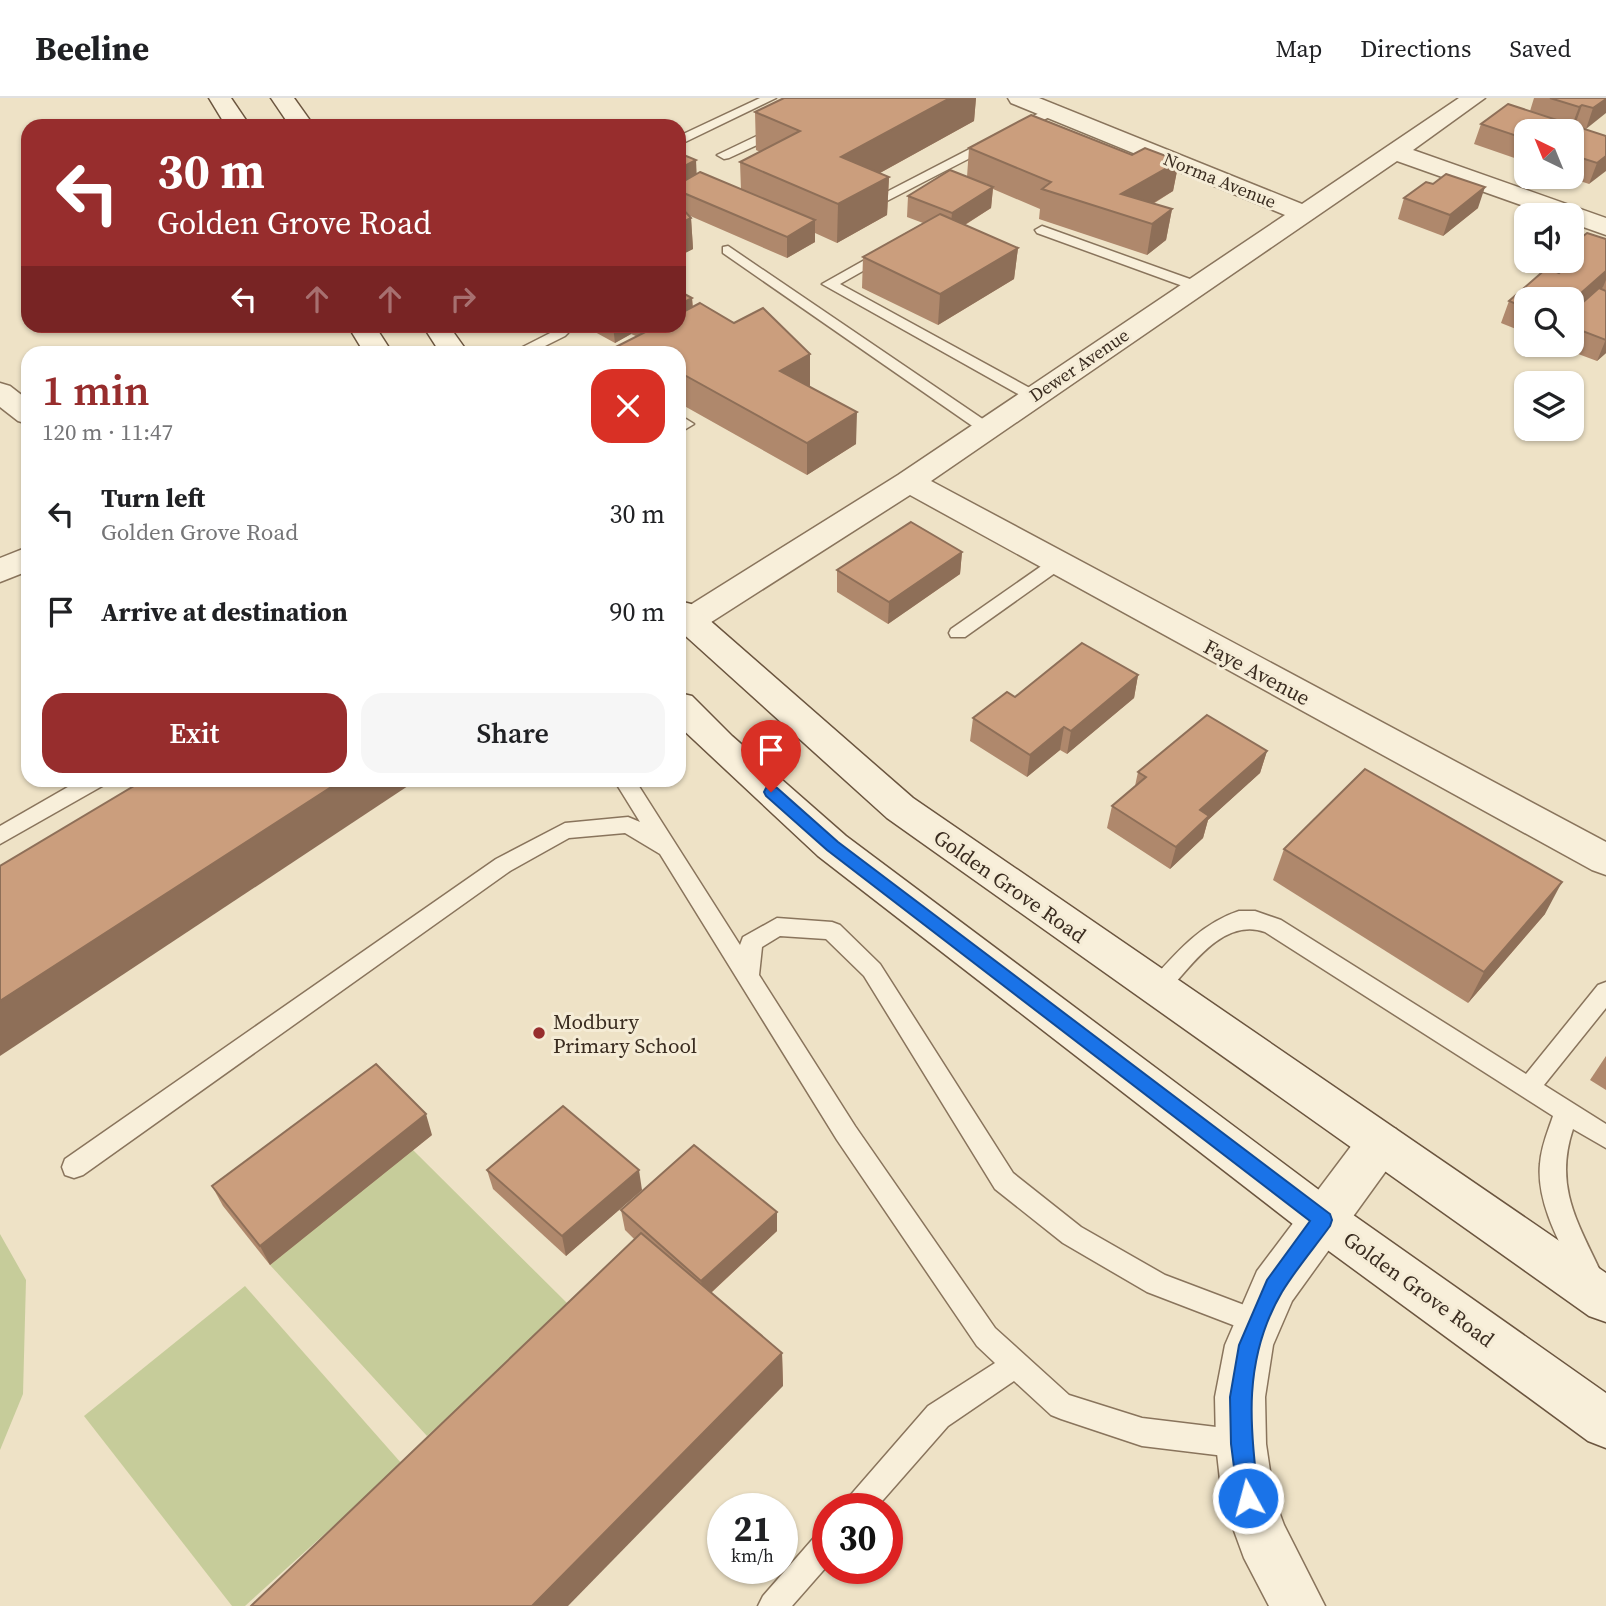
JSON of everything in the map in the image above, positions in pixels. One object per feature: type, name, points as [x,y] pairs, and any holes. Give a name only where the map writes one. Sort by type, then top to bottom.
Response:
[{"type":"street","points":[[220,98],[234,119]]},
{"type":"street","points":[[282,98],[297,119]]},
{"type":"street","name":"Norma Avenue","points":[[1019,98],[1305,214]]},
{"type":"street","name":"Dewer Avenue","points":[[686,618],[909,482],[1474,98]]},
{"type":"street","points":[[1395,152],[1606,228]]},
{"type":"street","points":[[0,393],[21,410]]},
{"type":"street","name":"Faye Avenue","points":[[909,482],[1606,860]]},
{"type":"street","points":[[0,572],[21,562]]},
{"type":"street","name":"Golden Grove Road","points":[[686,623],[900,808],[1602,1297]]},
{"type":"street","name":"Golden Grove Road","points":[[686,712],[832,846],[1323,1220],[1606,1423]]},
{"type":"street","points":[[1298,1606],[1263,1539],[1248,1498],[1241,1444],[1240,1397],[1249,1345],[1274,1287],[1381,1143]]},
{"type":"lane","points":[[686,138],[770,98]]},
{"type":"lane","points":[[878,200],[1051,111]]},
{"type":"lane","points":[[724,155],[797,121]]},
{"type":"lane","points":[[1042,230],[1196,286]]},
{"type":"lane","points":[[898,246],[828,284],[1033,396]]},
{"type":"lane","points":[[728,250],[987,429]]},
{"type":"lane","points":[[533,346],[560,333]]},
{"type":"lane","points":[[958,633],[1056,564]]},
{"type":"lane","points":[[0,836],[85,787]]},
{"type":"lane","points":[[628,787],[846,1133],[986,1337],[1061,1406],[1142,1432],[1241,1444]]},
{"type":"lane","points":[[74,1167],[503,865],[565,831],[628,825],[667,848]]},
{"type":"lane","points":[[1157,989],[1202,942],[1226,923],[1250,918],[1273,926],[1606,1137]]},
{"type":"lane","points":[[748,976],[751,943],[777,928],[832,931],[872,970],[1004,1181],[1072,1235],[1156,1284],[1259,1323]]},
{"type":"lane","points":[[1528,1088],[1606,991]]},
{"type":"lane","points":[[1566,1112],[1553,1153],[1551,1173],[1571,1236],[1602,1297]]},
{"type":"lane","points":[[871,1493],[938,1416],[1016,1364]]},
{"type":"lane","points":[[773,1606],[812,1561]]},
{"type":"green space","points":[[412,1149],[571,1307],[427,1436],[270,1265]]},
{"type":"green space","points":[[0,1234],[26,1280],[23,1394],[0,1450]]},
{"type":"green space","points":[[245,1286],[402,1464],[245,1606],[232,1606],[84,1416]]},
{"type":"building","points":[[784,98],[950,98],[841,157],[889,177],[838,204],[740,162],[800,131],[755,112]]},
{"type":"building","points":[[1550,98],[1606,99],[1593,108],[1582,105],[1579,107]]},
{"type":"building","points":[[1508,104],[1554,119],[1514,119],[1514,135],[1481,124]]},
{"type":"building","points":[[1031,115],[1132,155],[1145,148],[1179,161],[1121,194],[1172,209],[1152,224],[1042,189],[1051,182],[969,148]]},
{"type":"building","points":[[1584,129],[1606,136],[1606,156],[1597,163],[1584,159]]},
{"type":"building","points":[[686,156],[696,160],[686,165]]},
{"type":"building","points":[[950,170],[993,187],[952,213],[908,196]]},
{"type":"building","points":[[700,172],[815,220],[787,237],[686,194],[686,180]]},
{"type":"building","points":[[1446,174],[1485,187],[1450,215],[1404,198],[1426,182],[1433,184]]},
{"type":"building","points":[[940,214],[1018,248],[940,294],[863,257]]},
{"type":"building","points":[[1587,233],[1606,239],[1606,271],[1584,290],[1584,287],[1525,287],[1541,273],[1584,273],[1584,235]]},
{"type":"building","points":[[1599,288],[1606,291],[1606,340],[1584,332],[1584,301]]},
{"type":"building","points":[[700,303],[734,323],[763,308],[810,354],[780,371],[857,412],[807,443],[686,376],[686,346],[618,346],[643,333],[686,333],[686,310]]},
{"type":"building","points":[[911,522],[962,552],[889,602],[837,570]]},
{"type":"building","points":[[1082,643],[1138,675],[1071,731],[1064,727],[1030,755],[973,718],[1007,692],[1015,697]]},
{"type":"building","points":[[1207,715],[1267,751],[1200,810],[1209,816],[1176,847],[1112,806],[1146,777],[1138,772]]},
{"type":"building","points":[[1365,769],[1562,882],[1484,972],[1284,849]]},
{"type":"building","points":[[132,787],[331,787],[0,1001],[0,866]]},
{"type":"building","points":[[376,1064],[426,1114],[260,1246],[212,1186]]},
{"type":"building","points":[[563,1106],[639,1170],[562,1236],[487,1170]]},
{"type":"building","points":[[694,1145],[777,1212],[701,1281],[621,1210]]},
{"type":"building","points":[[641,1233],[782,1353],[532,1606],[251,1606]]},
{"type":"place","name":"Modbury Primary School","points":[[539,1033]]},
{"type":"route","points":[[771,792],[832,846],[1323,1220],[1274,1287],[1249,1345],[1240,1397],[1241,1444],[1248,1498]]}]
